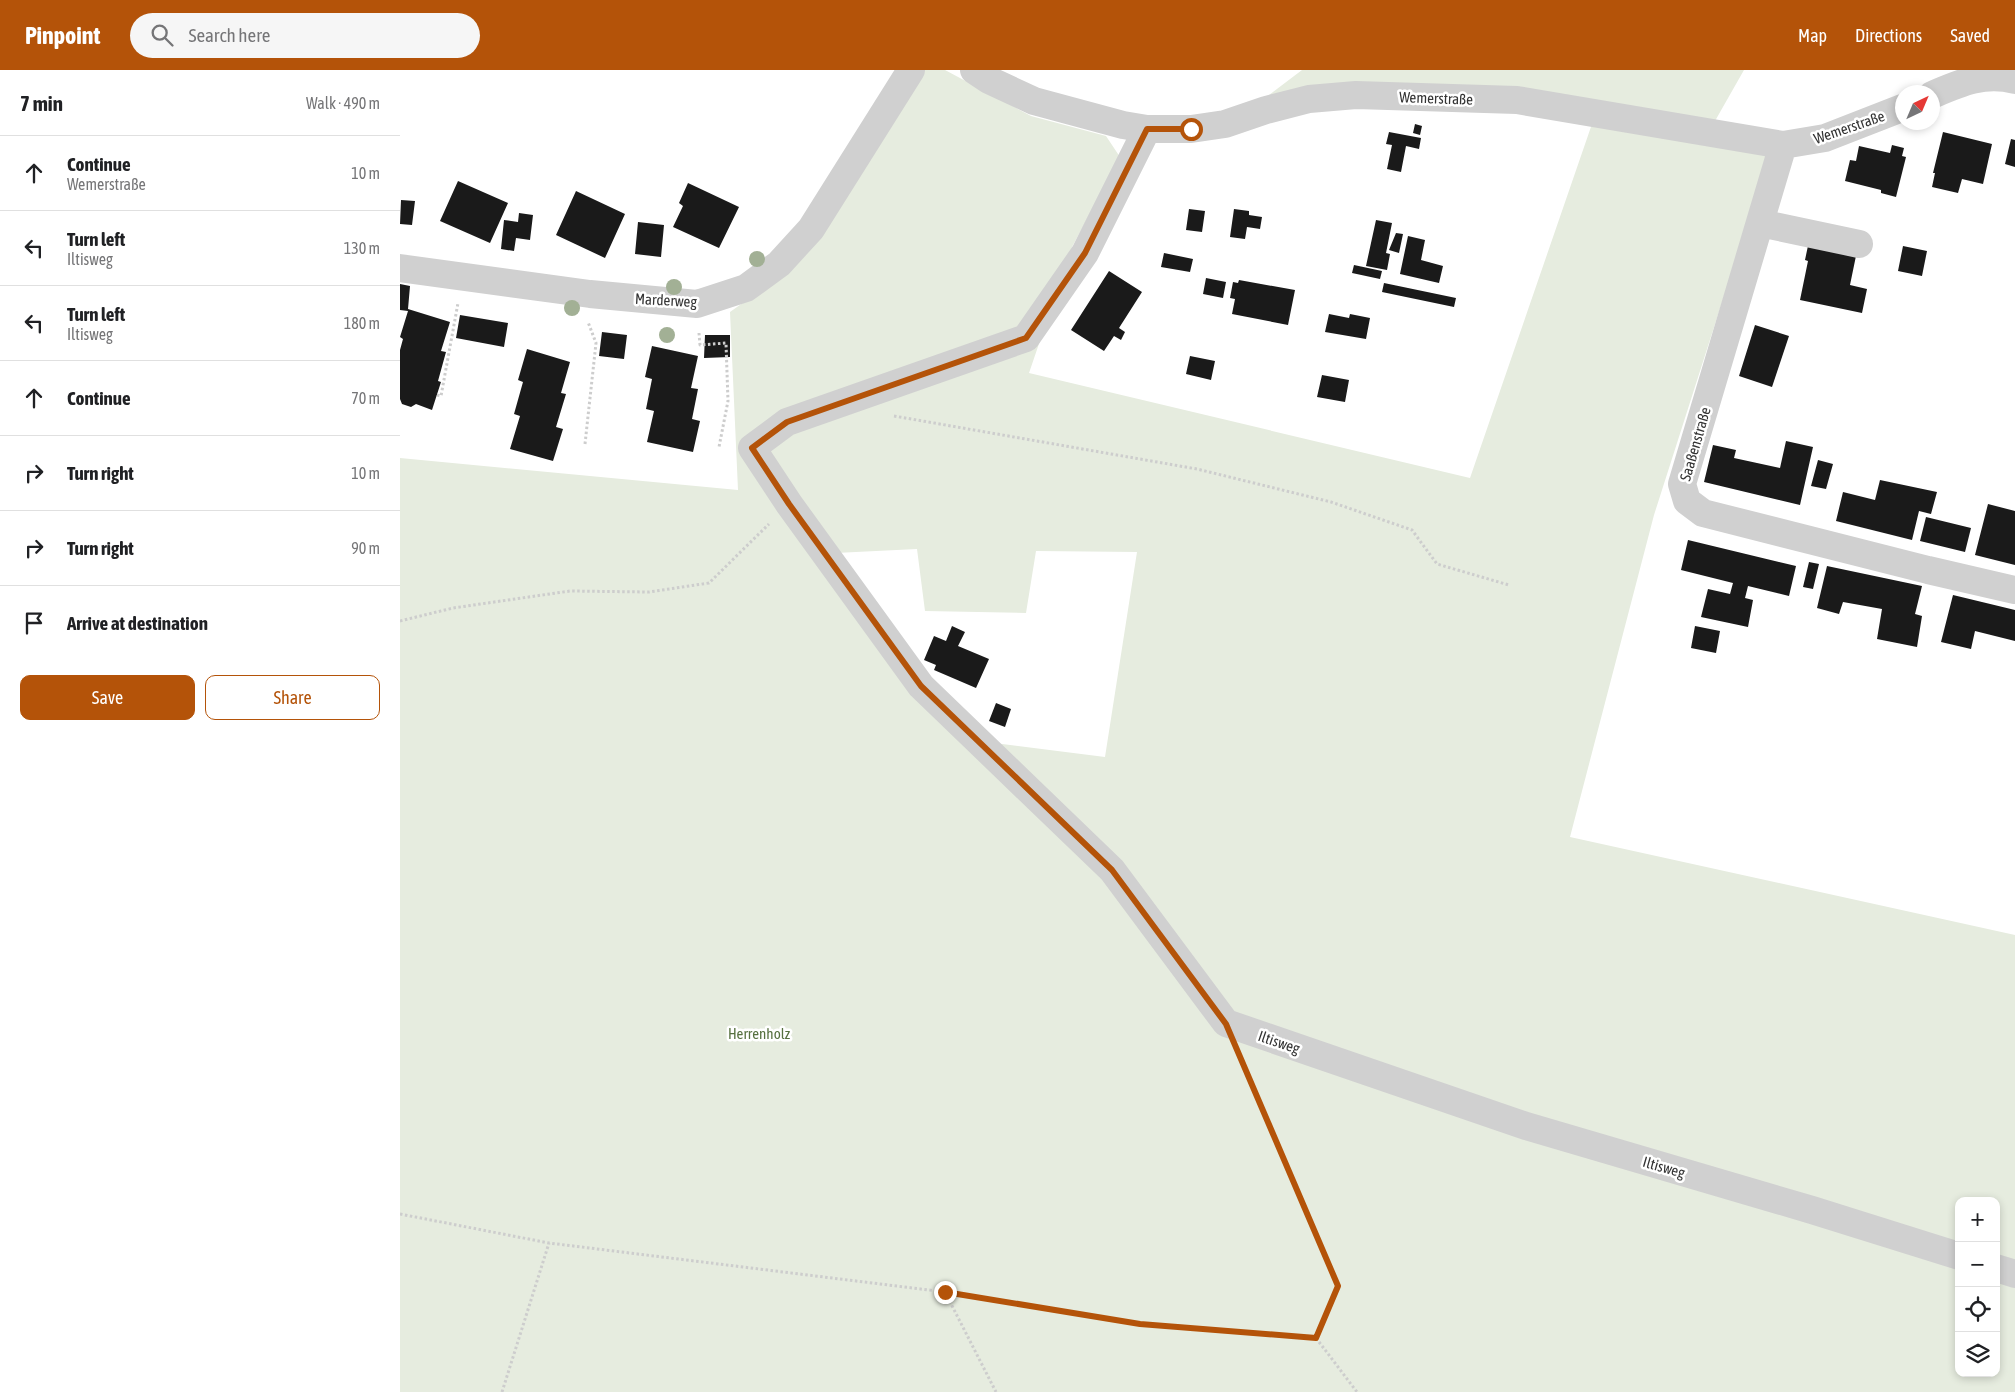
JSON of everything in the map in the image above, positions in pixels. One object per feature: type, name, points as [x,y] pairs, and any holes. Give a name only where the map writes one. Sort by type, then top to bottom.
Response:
[{"type":"street","name":"Marderweg","points":[[400,268],[590,294],[697,304],[746,288],[778,264],[811,229],[911,70]]},
{"type":"street","name":"Wemerstraße","points":[[974,70],[989,80],[1034,101],[1123,126],[1147,129],[1191,129],[1225,124],[1308,99],[1356,96],[1517,100],[1783,145],[1825,138],[1895,111]]},
{"type":"street","points":[[1940,92],[1969,79],[2003,77],[2015,80]]},
{"type":"street","points":[[1147,129],[1085,253],[1026,338],[787,422],[752,448],[789,504],[921,686],[1112,870],[1226,1024]]},
{"type":"street","name":"Saaßenstraße","points":[[1783,145],[1682,484],[1687,501],[1703,513],[2015,590]]},
{"type":"street","points":[[1760,223],[1859,244]]},
{"type":"street","name":"Iltisweg","points":[[1226,1024],[1526,1126],[1812,1210],[1955,1255]]},
{"type":"street","points":[[2000,1269],[2015,1274]]},
{"type":"path","points":[[437,395],[441,396],[464,276]]},
{"type":"path","points":[[585,444],[596,342],[588,324],[590,294]]},
{"type":"path","points":[[697,304],[700,345],[726,343],[728,401],[719,447]]},
{"type":"path","points":[[888,386],[887,414],[1197,470],[1331,502],[1412,530],[1437,564],[1509,585]]},
{"type":"path","points":[[400,620],[453,608],[570,591],[649,592],[709,583],[789,504]]},
{"type":"path","points":[[1226,1024],[1338,1286],[1316,1338]]},
{"type":"path","points":[[400,1214],[548,1243],[945,1292],[1140,1324],[1316,1338],[1357,1392]]},
{"type":"path","points":[[502,1392],[548,1243]]},
{"type":"path","points":[[945,1292],[996,1392]]},
{"type":"green space","name":"Herrenholz","points":[[922,70],[945,70],[1031,116],[1106,136],[1120,157],[1072,247],[1029,373],[1470,478],[1593,121],[1770,152],[1654,515],[1570,837],[2015,935],[2015,1392],[400,1392],[400,458],[738,490],[730,312],[779,277]],"holes":[[[917,549],[925,611],[1026,613],[1036,551],[1137,552],[1105,757],[963,739],[815,554]]]},
{"type":"green space","points":[[1302,70],[1744,70],[1711,128],[1516,95],[1253,107]]},
{"type":"building","points":[[1415,124],[1422,126],[1420,135],[1413,133]]},
{"type":"building","points":[[1389,132],[1421,138],[1419,149],[1406,146],[1401,172],[1387,169],[1392,145],[1386,144]]},
{"type":"building","points":[[1943,132],[1992,144],[1983,184],[1962,179],[1958,193],[1932,187],[1935,173],[1933,173]]},
{"type":"building","points":[[2011,139],[2015,140],[2015,167],[2005,164]]},
{"type":"building","points":[[1892,145],[1904,148],[1902,156],[1906,157],[1896,197],[1881,193],[1881,190],[1845,181],[1850,160],[1856,161],[1859,146],[1890,153]]},
{"type":"building","points":[[458,181],[508,203],[490,243],[440,221]]},
{"type":"building","points":[[688,183],[739,207],[719,248],[673,227],[683,206],[679,203]]},
{"type":"building","points":[[576,191],[625,214],[605,258],[556,235]]},
{"type":"building","points":[[401,200],[415,201],[412,225],[400,224]]},
{"type":"building","points":[[1189,209],[1205,211],[1202,232],[1186,230]]},
{"type":"building","points":[[1234,209],[1249,211],[1249,215],[1262,217],[1260,229],[1247,227],[1245,239],[1230,237]]},
{"type":"building","points":[[519,213],[533,215],[530,240],[516,238],[514,251],[501,249],[504,220],[518,222]]},
{"type":"building","points":[[1376,220],[1392,223],[1386,253],[1390,254],[1387,270],[1366,266]]},
{"type":"building","points":[[638,222],[664,225],[661,257],[635,254]]},
{"type":"building","points":[[1396,233],[1403,234],[1399,253],[1389,250]]},
{"type":"building","points":[[1408,236],[1425,240],[1421,260],[1443,266],[1439,283],[1400,274]]},
{"type":"building","points":[[1809,241],[1857,251],[1850,285],[1867,289],[1862,313],[1800,300],[1808,261],[1805,260]]},
{"type":"building","points":[[1903,246],[1927,251],[1922,276],[1898,271]]},
{"type":"building","points":[[1164,253],[1193,259],[1190,272],[1161,267]]},
{"type":"building","points":[[1354,265],[1382,271],[1380,279],[1352,273]]},
{"type":"building","points":[[1109,271],[1142,292],[1119,328],[1125,332],[1121,340],[1114,336],[1104,351],[1071,330]]},
{"type":"building","points":[[1206,278],[1226,282],[1223,298],[1203,294]]},
{"type":"building","points":[[1239,280],[1295,290],[1288,325],[1232,314],[1235,299],[1230,298],[1233,282],[1238,283]]},
{"type":"building","points":[[1384,283],[1456,298],[1454,307],[1382,292]]},
{"type":"building","points":[[400,284],[410,286],[408,309],[450,322],[441,351],[446,352],[438,381],[441,382],[432,410],[416,404],[411,407],[402,404],[400,399],[400,350],[403,339],[400,337],[408,311],[400,310]]},
{"type":"building","points":[[1329,314],[1349,318],[1350,314],[1370,318],[1366,339],[1325,332]]},
{"type":"building","points":[[460,315],[508,323],[504,347],[456,338]]},
{"type":"building","points":[[1755,325],[1789,336],[1772,387],[1739,376]]},
{"type":"building","points":[[602,332],[627,335],[624,359],[599,356]]},
{"type":"building","points":[[705,335],[730,335],[730,357],[704,358]]},
{"type":"building","points":[[652,346],[698,356],[691,388],[698,389],[692,419],[700,421],[693,452],[647,442],[654,411],[646,409],[652,379],[645,377]]},
{"type":"building","points":[[527,349],[570,362],[561,393],[566,394],[556,427],[563,429],[553,461],[510,449],[520,416],[514,414],[523,382],[518,380]]},
{"type":"building","points":[[1190,356],[1215,361],[1211,380],[1186,374]]},
{"type":"building","points":[[1322,375],[1349,380],[1345,402],[1317,397]]},
{"type":"building","points":[[1786,441],[1813,447],[1800,505],[1704,482],[1713,445],[1736,450],[1734,458],[1780,468]]},
{"type":"building","points":[[1818,460],[1833,464],[1826,489],[1811,486]]},
{"type":"building","points":[[1880,480],[1937,492],[1931,514],[1919,511],[1912,540],[1836,521],[1843,492],[1875,500]]},
{"type":"building","points":[[1988,504],[2015,511],[2015,565],[1975,555]]},
{"type":"building","points":[[1926,517],[1971,528],[1965,552],[1920,541]]},
{"type":"building","points":[[1688,540],[1796,566],[1789,596],[1748,586],[1745,598],[1753,600],[1748,627],[1701,617],[1708,589],[1730,594],[1733,583],[1681,570]]},
{"type":"building","points":[[1809,562],[1819,564],[1813,589],[1803,587]]},
{"type":"building","points":[[1827,566],[1922,586],[1915,614],[1922,616],[1917,647],[1877,639],[1882,609],[1843,602],[1839,614],[1817,608]]},
{"type":"building","points":[[1953,595],[2015,610],[2015,641],[1975,631],[1971,649],[1941,642]]},
{"type":"building","points":[[952,626],[965,632],[958,646],[989,659],[976,688],[934,670],[936,665],[924,660],[934,636],[946,641]]},
{"type":"building","points":[[1695,626],[1720,631],[1716,653],[1691,648]]},
{"type":"building","points":[[996,703],[1011,709],[1005,727],[989,721]]},
{"type":"route","points":[[945,1292],[1140,1324],[1316,1338],[1338,1286],[1226,1024],[1112,870],[921,686],[789,504],[752,448],[787,422],[1026,338],[1085,253],[1147,129],[1191,129]]}]
